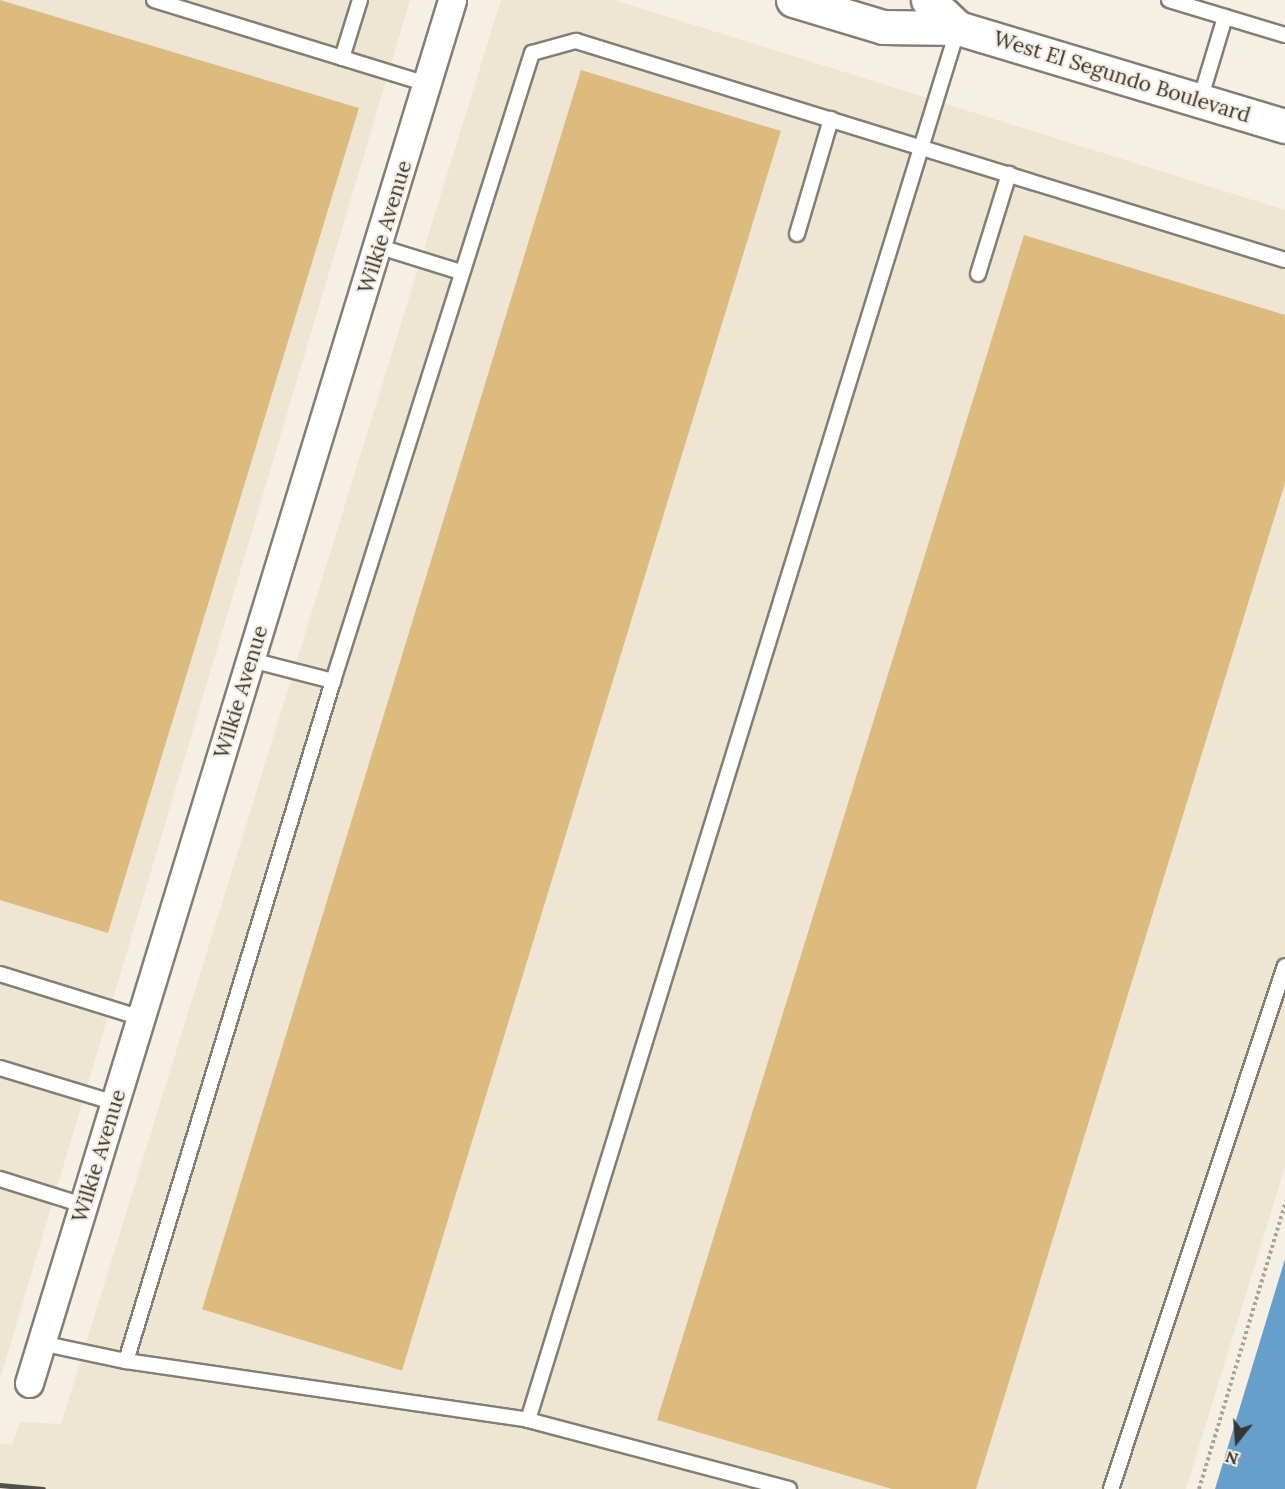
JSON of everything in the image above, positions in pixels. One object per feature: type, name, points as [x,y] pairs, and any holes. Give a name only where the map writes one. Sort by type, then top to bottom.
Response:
[{"type":"main road","name":"West El Segundo Boulevard","points":[[793,0],[883,27],[958,28],[1285,126]]},
{"type":"main road","points":[[871,0],[958,28]]},
{"type":"main road","name":"West El Segundo Boulevard","points":[[928,0],[958,28]]},
{"type":"street","name":"Wilkie Avenue","points":[[29,1383],[380,247],[452,0]]},
{"type":"lane","points":[[154,0],[428,84]]},
{"type":"lane","points":[[342,57],[360,0]]},
{"type":"lane","points":[[1169,0],[1285,35]]},
{"type":"lane","points":[[1200,100],[1225,17]]},
{"type":"lane","points":[[528,1420],[958,28]]},
{"type":"lane","points":[[126,1361],[333,681],[532,53],[576,41],[1285,260]]},
{"type":"lane","points":[[797,234],[831,119]]},
{"type":"lane","points":[[978,274],[1009,174]]},
{"type":"lane","points":[[380,247],[461,272]]},
{"type":"lane","points":[[251,660],[333,681]]},
{"type":"lane","points":[[1111,1489],[1285,966]]},
{"type":"lane","points":[[0,974],[141,1018]]},
{"type":"lane","points":[[0,1068],[115,1103]]},
{"type":"lane","points":[[0,1179],[83,1205]]},
{"type":"lane","points":[[41,1343],[126,1361],[528,1420],[789,1489]]},
{"type":"path","points":[[1198,1489],[1285,1204]]},
{"type":"shaded area","points":[[0,0],[410,0],[0,1379]]},
{"type":"shaded area","points":[[501,0],[614,0],[1285,210],[1285,1167],[1186,1489],[0,1489],[0,1444],[12,1445],[20,1422],[61,1424]]},
{"type":"water","points":[[1285,1259],[1285,1489],[1215,1489]]},
{"type":"building","points":[[0,0],[359,108],[108,933],[0,900]]},
{"type":"building","points":[[581,70],[781,131],[402,1370],[202,1309]]},
{"type":"building","points":[[1024,235],[1285,315],[1285,483],[976,1489],[892,1489],[657,1420]]},
{"type":"railway","points":[[0,1485],[43,1489]]}]
